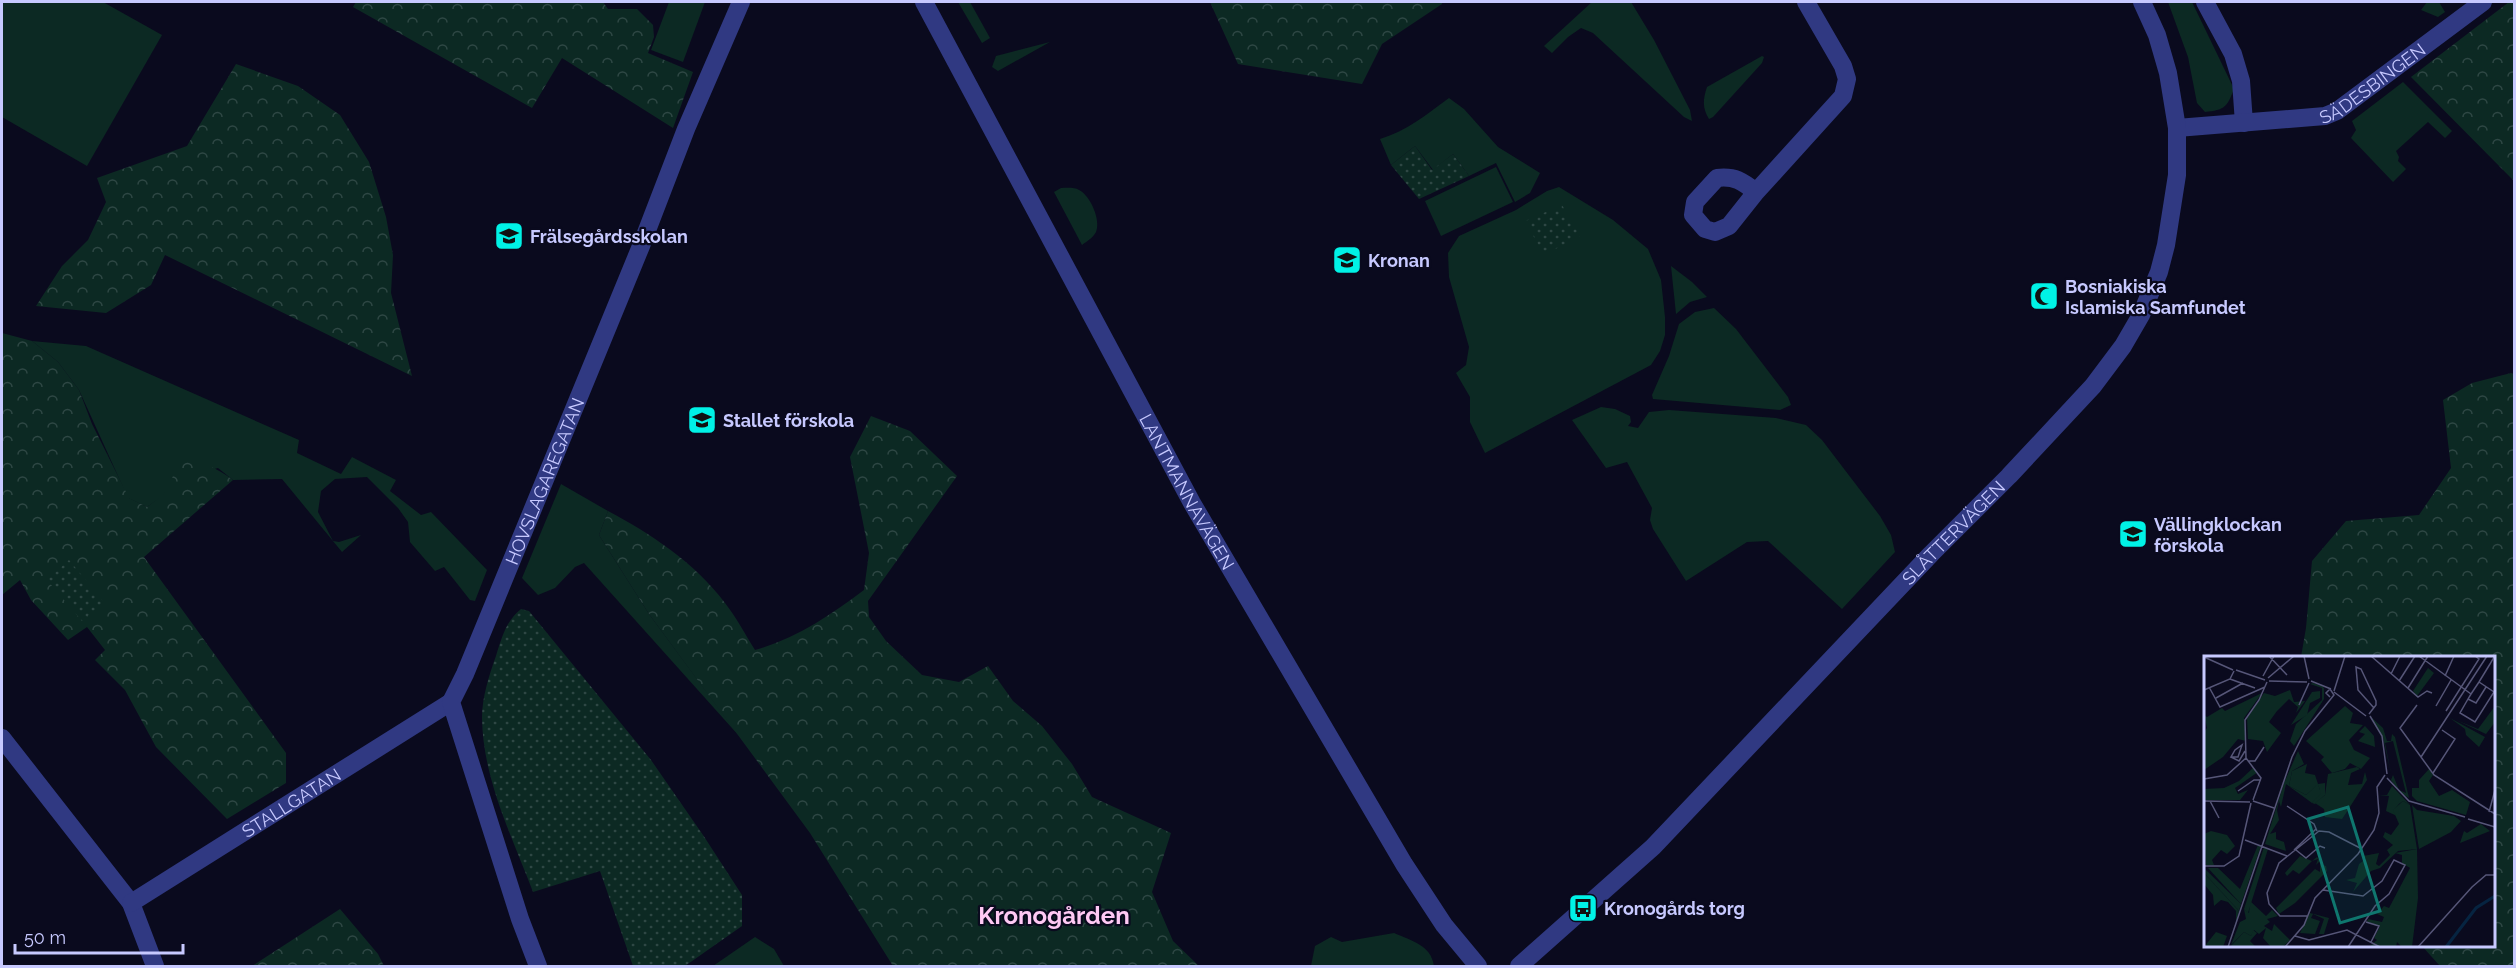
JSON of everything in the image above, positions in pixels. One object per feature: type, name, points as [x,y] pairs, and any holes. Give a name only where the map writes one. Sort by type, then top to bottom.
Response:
[{"type":"street","name":"HOVSLAGAREGATAN","points":[[451,702],[465,674],[686,129],[741,2]]},
{"type":"street","name":"LANTMANNAVÄGEN","points":[[924,2],[1192,503],[1404,864],[1444,925],[1478,966]]},
{"type":"street","points":[[1756,192],[1843,96],[1847,79],[1843,66],[1806,2]]},
{"type":"street","name":"SLÅTTERVÄGEN","points":[[1519,966],[1653,847],[1926,559],[2009,476],[2093,386],[2123,346],[2141,315],[2159,272],[2168,234],[2177,175],[2177,128],[2168,74],[2157,35],[2142,2]]},
{"type":"street","points":[[2205,2],[2233,54],[2241,81],[2244,123]]},
{"type":"street","name":"SÄDESBINGEN","points":[[2177,128],[2325,117],[2337,111],[2483,2]]},
{"type":"street","name":"STALLGATAN","points":[[131,903],[451,702]]},
{"type":"street","points":[[451,702],[516,908],[538,966]]},
{"type":"street","points":[[2,738],[131,903],[155,966]]},
{"type":"green space","points":[[2,2],[103,2],[162,35],[87,166],[2,117]]},
{"type":"green space","points":[[356,2],[603,2],[608,9],[637,9],[653,25],[654,37],[648,53],[693,72],[673,128],[562,58],[532,108],[353,7]]},
{"type":"green space","points":[[669,2],[705,2],[683,62],[651,50]]},
{"type":"green space","points":[[958,2],[970,2],[990,38],[982,43]]},
{"type":"green space","points":[[1210,2],[1442,2],[1442,4],[1382,44],[1362,84],[1238,64]]},
{"type":"green space","points":[[1592,2],[1631,2],[1654,40],[1690,110],[1692,121],[1684,117],[1593,33],[1581,28],[1552,53],[1544,46]]},
{"type":"green space","points":[[2168,2],[2192,2],[2234,89],[2227,104],[2221,109],[2205,112],[2197,103],[2188,57]]},
{"type":"green space","points":[[2427,2],[2439,2],[2445,12],[2438,17],[2421,10]]},
{"type":"green space","points":[[2509,2],[2514,2],[2514,181],[2411,77]]},
{"type":"green space","points":[[1050,42],[998,71],[992,67],[996,56]]},
{"type":"green space","points":[[1762,56],[1764,57],[1762,63],[1709,119],[1704,103],[1707,87]]},
{"type":"green space","points":[[236,64],[298,86],[340,115],[369,162],[386,217],[393,255],[391,293],[412,376],[165,255],[151,285],[106,313],[36,306],[62,266],[88,240],[106,202],[97,178],[187,146]]},
{"type":"green space","points":[[2403,82],[2452,131],[2445,138],[2428,122],[2396,151],[2398,161],[2406,169],[2393,182],[2351,138],[2356,130],[2352,121]]},
{"type":"green space","points":[[1449,98],[1464,109],[1498,147],[1540,173],[1530,193],[1515,202],[1496,163],[1469,176],[1453,154],[1433,170],[1415,146],[1391,165],[1380,139],[1408,127]]},
{"type":"green space","points":[[1415,146],[1432,170],[1453,154],[1469,176],[1419,199],[1391,165]]},
{"type":"green space","points":[[1496,167],[1513,202],[1441,236],[1425,201]]},
{"type":"green space","points":[[1559,187],[1613,220],[1648,249],[1661,280],[1665,335],[1660,351],[1651,365],[1485,453],[1470,422],[1470,397],[1456,373],[1466,365],[1469,347],[1449,277],[1448,253],[1459,236]]},
{"type":"green space","points":[[1061,188],[1079,190],[1094,209],[1097,222],[1096,232],[1082,245],[1054,192]]},
{"type":"green space","points":[[1562,205],[1580,236],[1544,255],[1525,221]]},
{"type":"green space","points":[[1671,266],[1707,297],[1690,302],[1676,314]]},
{"type":"green space","points":[[1714,308],[1736,329],[1788,397],[1791,405],[1780,410],[1653,399],[1652,395],[1669,356],[1679,324],[1695,312]]},
{"type":"green space","points":[[2,333],[32,341],[58,362],[79,390],[92,424],[129,498],[147,507],[163,495],[181,461],[208,466],[233,480],[144,557],[286,753],[286,783],[227,819],[156,747],[125,690],[95,660],[105,650],[87,627],[68,640],[31,600],[20,580],[2,595]]},
{"type":"green space","points":[[32,341],[86,346],[299,440],[297,453],[341,474],[352,457],[396,480],[390,491],[421,515],[431,512],[487,570],[475,601],[470,600],[444,567],[435,571],[410,542],[408,522],[398,508],[367,477],[335,479],[321,491],[318,512],[333,541],[339,542],[361,535],[342,552],[282,479],[233,480],[218,468],[171,482],[163,496],[147,507],[128,498],[79,390],[58,362]]},
{"type":"green space","points":[[2514,374],[2514,966],[2440,966],[2423,947],[2495,947],[2495,656],[2301,656],[2312,561],[2346,521],[2419,515],[2451,468],[2443,400],[2472,383]]},
{"type":"green space","points":[[1601,407],[1615,409],[1630,416],[1631,422],[1628,426],[1638,428],[1649,412],[1669,410],[1776,418],[1806,425],[1822,440],[1880,516],[1891,535],[1895,552],[1842,609],[1768,541],[1747,542],[1686,581],[1653,529],[1650,520],[1652,508],[1627,462],[1606,468],[1572,420]]},
{"type":"green space","points":[[871,416],[910,431],[957,476],[868,601],[869,617],[886,641],[922,675],[959,682],[988,666],[1013,701],[1042,726],[1072,764],[1092,797],[1171,833],[1152,892],[1173,941],[1199,966],[893,966],[810,833],[649,614],[599,535],[608,511],[656,539],[700,575],[729,608],[755,650],[784,640],[826,617],[864,590],[869,553],[850,457]]},
{"type":"green space","points":[[561,484],[608,511],[599,535],[649,614],[740,737],[584,563],[575,567],[555,588],[538,595],[522,578]]},
{"type":"green space","points":[[69,560],[104,602],[82,621],[47,580]]},
{"type":"green space","points":[[521,609],[529,611],[651,760],[742,895],[742,926],[685,966],[633,966],[600,871],[533,892],[493,786],[487,763],[482,718],[486,687],[503,636],[508,624]]},
{"type":"green space","points":[[340,909],[378,954],[384,966],[252,966]]},
{"type":"green space","points":[[1394,933],[1425,948],[1434,966],[1311,966],[1315,946],[1331,937],[1342,942]]},
{"type":"green space","points":[[755,937],[774,949],[784,966],[713,966]]},
{"type":"place","name":"Frälsegårdsskolan","points":[[509,236]]},
{"type":"place","name":"Kronan","points":[[1347,260]]},
{"type":"place","name":"Bosniakiska Islamiska Samfundet","points":[[2044,296]]},
{"type":"place","name":"Stallet förskola","points":[[702,420]]},
{"type":"place","name":"Vällingklockan förskola","points":[[2133,534]]},
{"type":"place","name":"Kronogårds torg","points":[[1583,908]]},
{"type":"district","name":"Kronogården","points":[[1054,915]]}]
